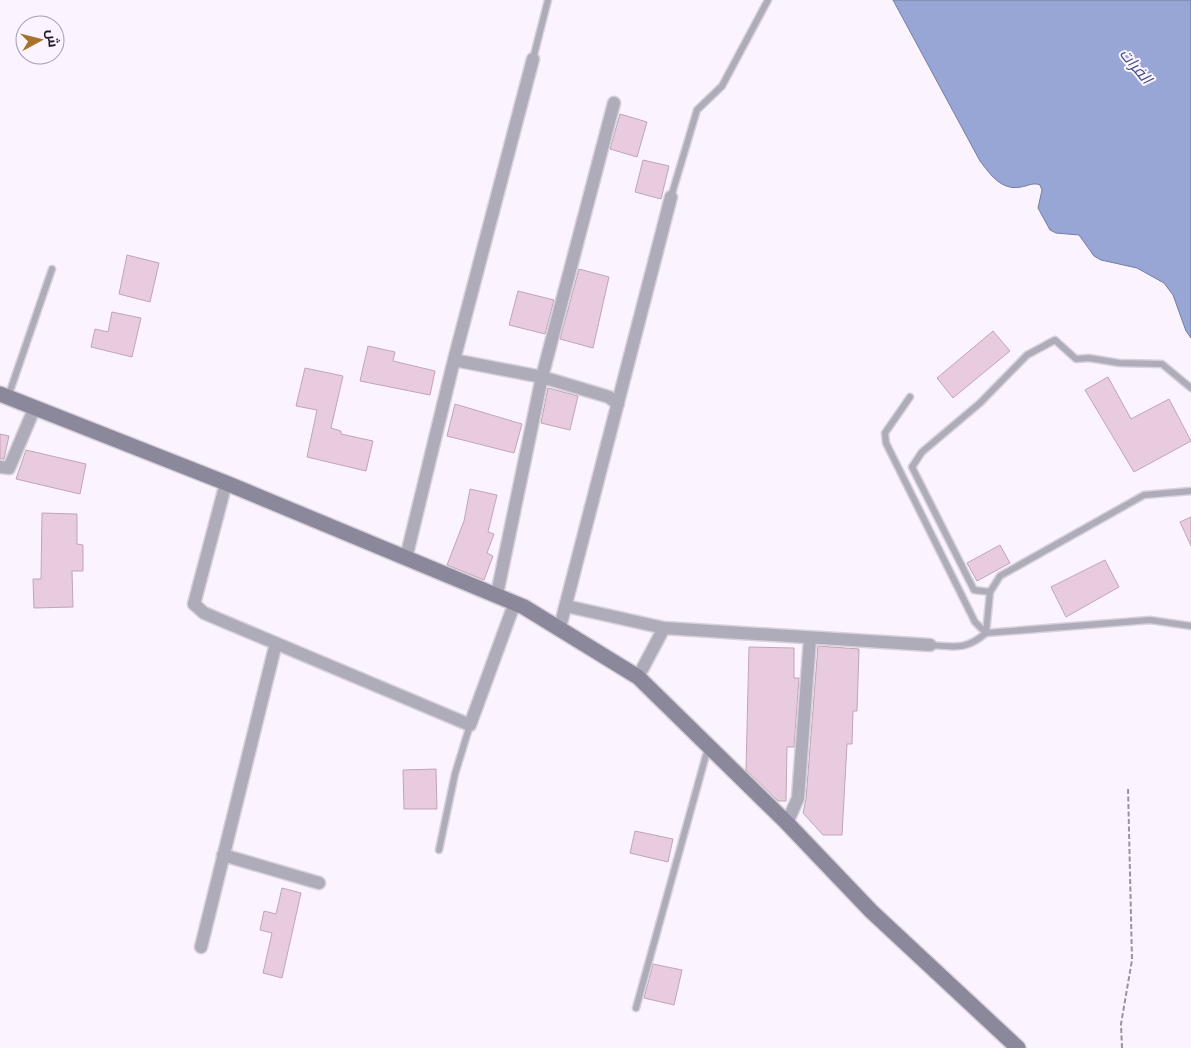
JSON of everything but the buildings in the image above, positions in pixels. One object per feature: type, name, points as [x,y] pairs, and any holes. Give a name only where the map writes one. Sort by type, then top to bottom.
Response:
[{"type":"main road","points":[[4,395],[497,594],[560,627],[638,677],[787,823],[871,912],[1018,1048]]},
{"type":"street","points":[[406,558],[454,360],[532,59]]},
{"type":"street","points":[[497,594],[542,377],[614,103]]},
{"type":"street","points":[[560,627],[671,196]]},
{"type":"street","points":[[454,360],[542,377],[609,397],[618,404]]},
{"type":"street","points":[[0,467],[9,468],[35,407]]},
{"type":"street","points":[[226,483],[194,604],[204,613],[470,725],[514,602]]},
{"type":"street","points":[[566,606],[664,628],[810,640],[930,646]]},
{"type":"street","points":[[638,677],[664,628]]},
{"type":"street","points":[[787,823],[798,798],[810,640]]},
{"type":"street","points":[[202,947],[276,643]]},
{"type":"street","points":[[223,855],[319,884]]},
{"type":"lane","points":[[532,59],[548,0]]},
{"type":"lane","points":[[671,196],[697,110],[722,86],[768,0]]},
{"type":"lane","points":[[4,395],[52,269]]},
{"type":"lane","points":[[990,592],[974,590],[912,467],[922,452],[980,403],[1027,355],[1055,340],[1076,359],[1089,358],[1119,363],[1162,364],[1191,388]]},
{"type":"lane","points":[[910,397],[885,433],[886,443],[975,622],[986,633]]},
{"type":"lane","points":[[986,633],[990,592],[1000,576],[1144,495],[1191,491]]},
{"type":"lane","points":[[930,646],[959,647],[973,644],[986,633],[1150,620],[1191,626]]},
{"type":"lane","points":[[439,850],[456,774],[470,725]]},
{"type":"lane","points":[[636,1008],[708,747]]},
{"type":"path","points":[[1122,1048],[1121,1024],[1132,960],[1128,787]]},
{"type":"water","name":"الفرات","points":[[893,0],[1191,0],[1191,338],[1186,331],[1173,295],[1164,283],[1137,268],[1101,260],[1094,256],[1079,235],[1056,233],[1050,230],[1038,208],[1042,190],[1040,185],[1033,184],[1014,188],[1002,184],[992,176],[980,161]]}]
